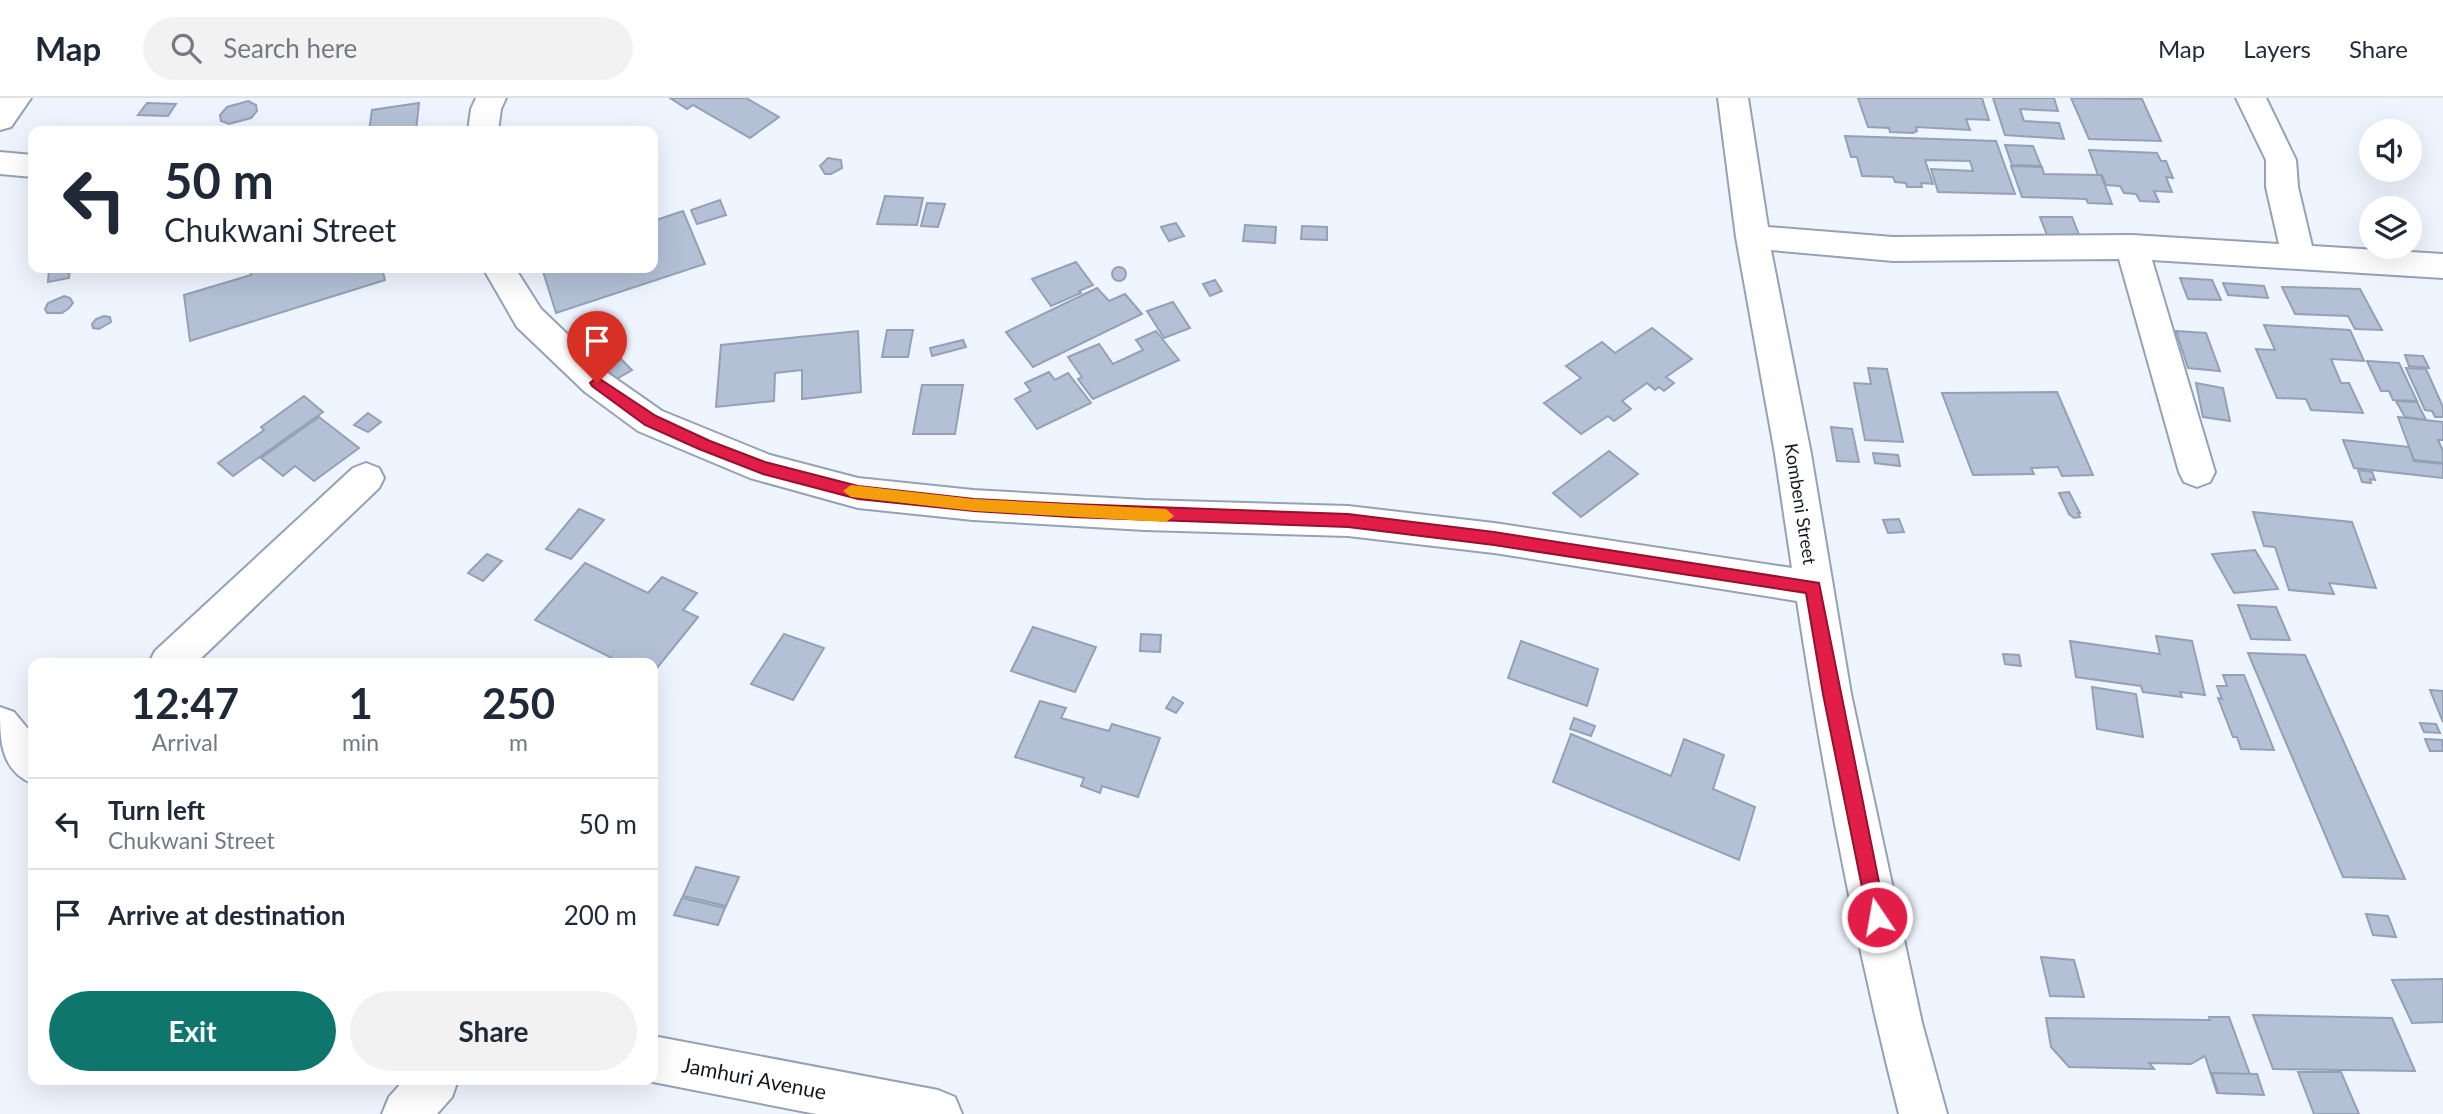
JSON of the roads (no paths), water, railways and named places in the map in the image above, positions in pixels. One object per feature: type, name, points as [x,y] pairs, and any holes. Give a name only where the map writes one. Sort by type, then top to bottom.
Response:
[{"type":"street","points":[[0,120],[16,98]]},
{"type":"street","points":[[484,126],[491,98]]},
{"type":"street","name":"Kombeni Street","points":[[1733,98],[1752,237],[1791,442],[1831,694],[1896,1010],[1923,1114]]},
{"type":"street","points":[[2251,98],[2281,160],[2282,187],[2298,257]]},
{"type":"street","points":[[0,163],[28,166]]},
{"type":"street","points":[[1752,237],[1893,248],[2132,247],[2443,266]]},
{"type":"street","points":[[2132,247],[2197,472]]},
{"type":"street","points":[[502,273],[529,318],[597,383],[650,421],[763,468],[858,493],[974,505],[1348,521],[1494,538],[1813,587]]},
{"type":"street","points":[[174,658],[366,478]]},
{"type":"street","points":[[0,724],[28,759]]},
{"type":"street","name":"Jamhuri Avenue","points":[[658,1060],[938,1114]]},
{"type":"street","points":[[406,1114],[431,1085]]}]
